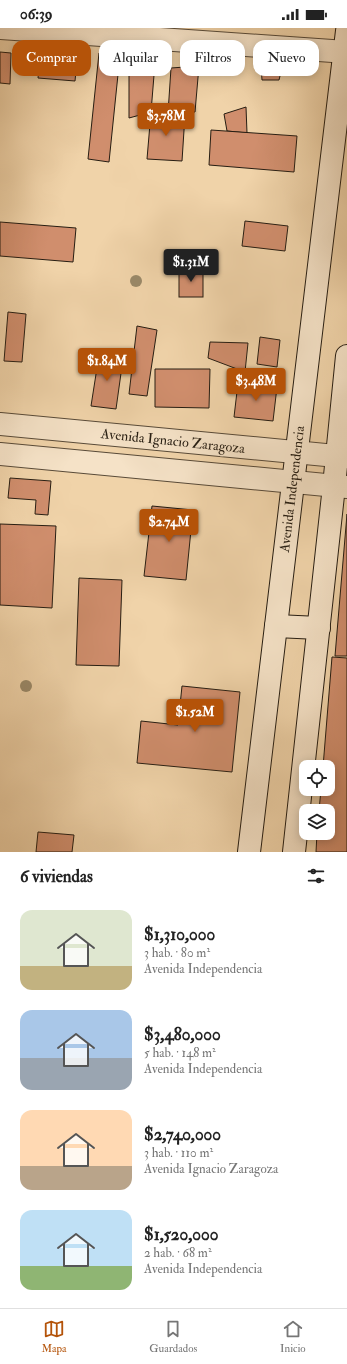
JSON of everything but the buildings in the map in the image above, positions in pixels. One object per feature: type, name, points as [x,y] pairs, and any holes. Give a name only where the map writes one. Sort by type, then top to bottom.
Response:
[{"type":"main road","points":[[1,28],[346,45]]},
{"type":"main road","name":"Avenida Independencia","points":[[255,851],[276,626],[346,45]]},
{"type":"main road","points":[[294,852],[319,628],[341,486],[347,356]]},
{"type":"main road","name":"Avenida Ignacio Zaragoza","points":[[0,424],[342,457]]},
{"type":"main road","name":"Avenida Ignacio Zaragoza","points":[[0,454],[341,486]]},
{"type":"main road","points":[[276,626],[319,628]]}]
